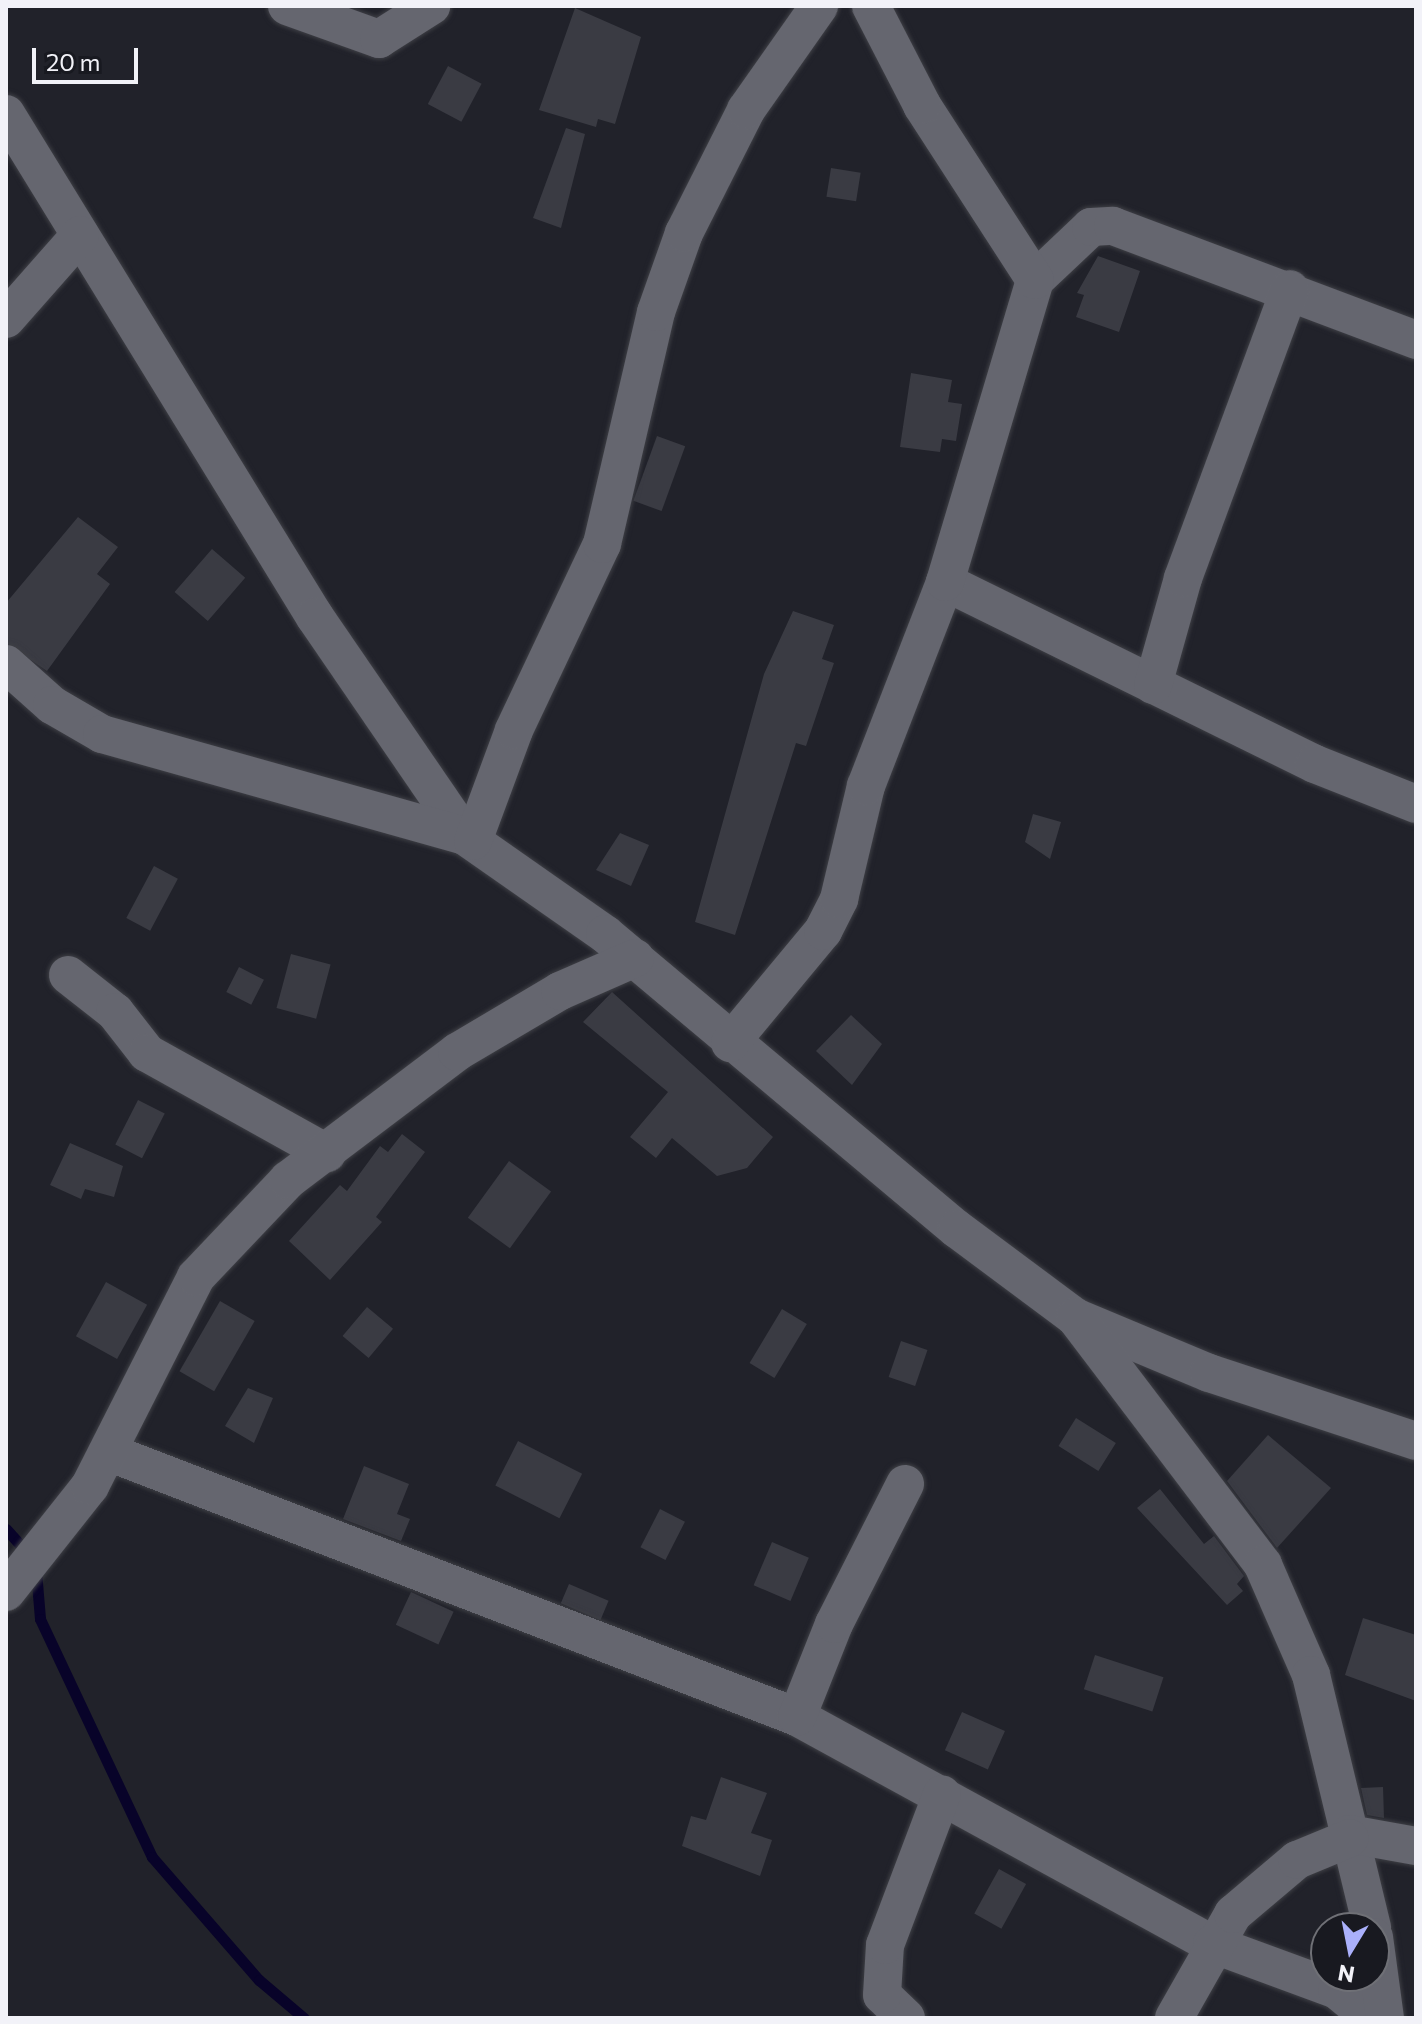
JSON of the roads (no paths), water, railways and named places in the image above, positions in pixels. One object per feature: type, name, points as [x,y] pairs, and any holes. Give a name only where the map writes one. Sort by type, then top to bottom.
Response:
[{"type":"street","points":[[287,6],[379,39],[431,6]]},
{"type":"street","points":[[469,839],[514,730],[602,544],[656,312],[684,233],[746,110],[819,6]]},
{"type":"street","points":[[871,6],[922,105],[1035,280]]},
{"type":"street","points":[[6,114],[315,617],[469,839],[635,958],[730,1043],[1075,1317],[1263,1565],[1311,1675],[1368,1912]]},
{"type":"street","points":[[730,1043],[823,931],[839,899],[892,705],[945,582],[1035,280],[1091,227],[1113,226],[1290,289],[1416,340]]},
{"type":"street","points":[[6,319],[80,235]]},
{"type":"street","points":[[1153,685],[1183,578],[1290,289]]},
{"type":"street","points":[[945,582],[1315,764],[1416,804]]},
{"type":"street","points":[[6,664],[52,705],[102,734],[469,839]]},
{"type":"street","points":[[6,1592],[68,1520],[108,1452],[196,1277],[288,1180],[457,1052],[560,991],[635,958]]},
{"type":"street","points":[[68,975],[115,1012],[147,1053],[327,1153]]},
{"type":"street","points":[[1075,1317],[1209,1373],[1416,1441]]},
{"type":"street","points":[[108,1452],[797,1717],[1212,1944],[1337,1990],[1371,2018]]},
{"type":"street","points":[[797,1717],[905,1484]]},
{"type":"street","points":[[906,2018],[882,1995],[885,1945],[942,1794]]},
{"type":"street","points":[[1174,2018],[1212,1944],[1233,1914],[1297,1860],[1349,1836],[1416,1846]]},
{"type":"street","points":[[1381,1992],[1385,2018]]},
{"type":"waterway","points":[[6,1529],[30,1556]]},
{"type":"waterway","points":[[36,1571],[40,1619],[152,1857],[259,1980],[304,2018]]}]
